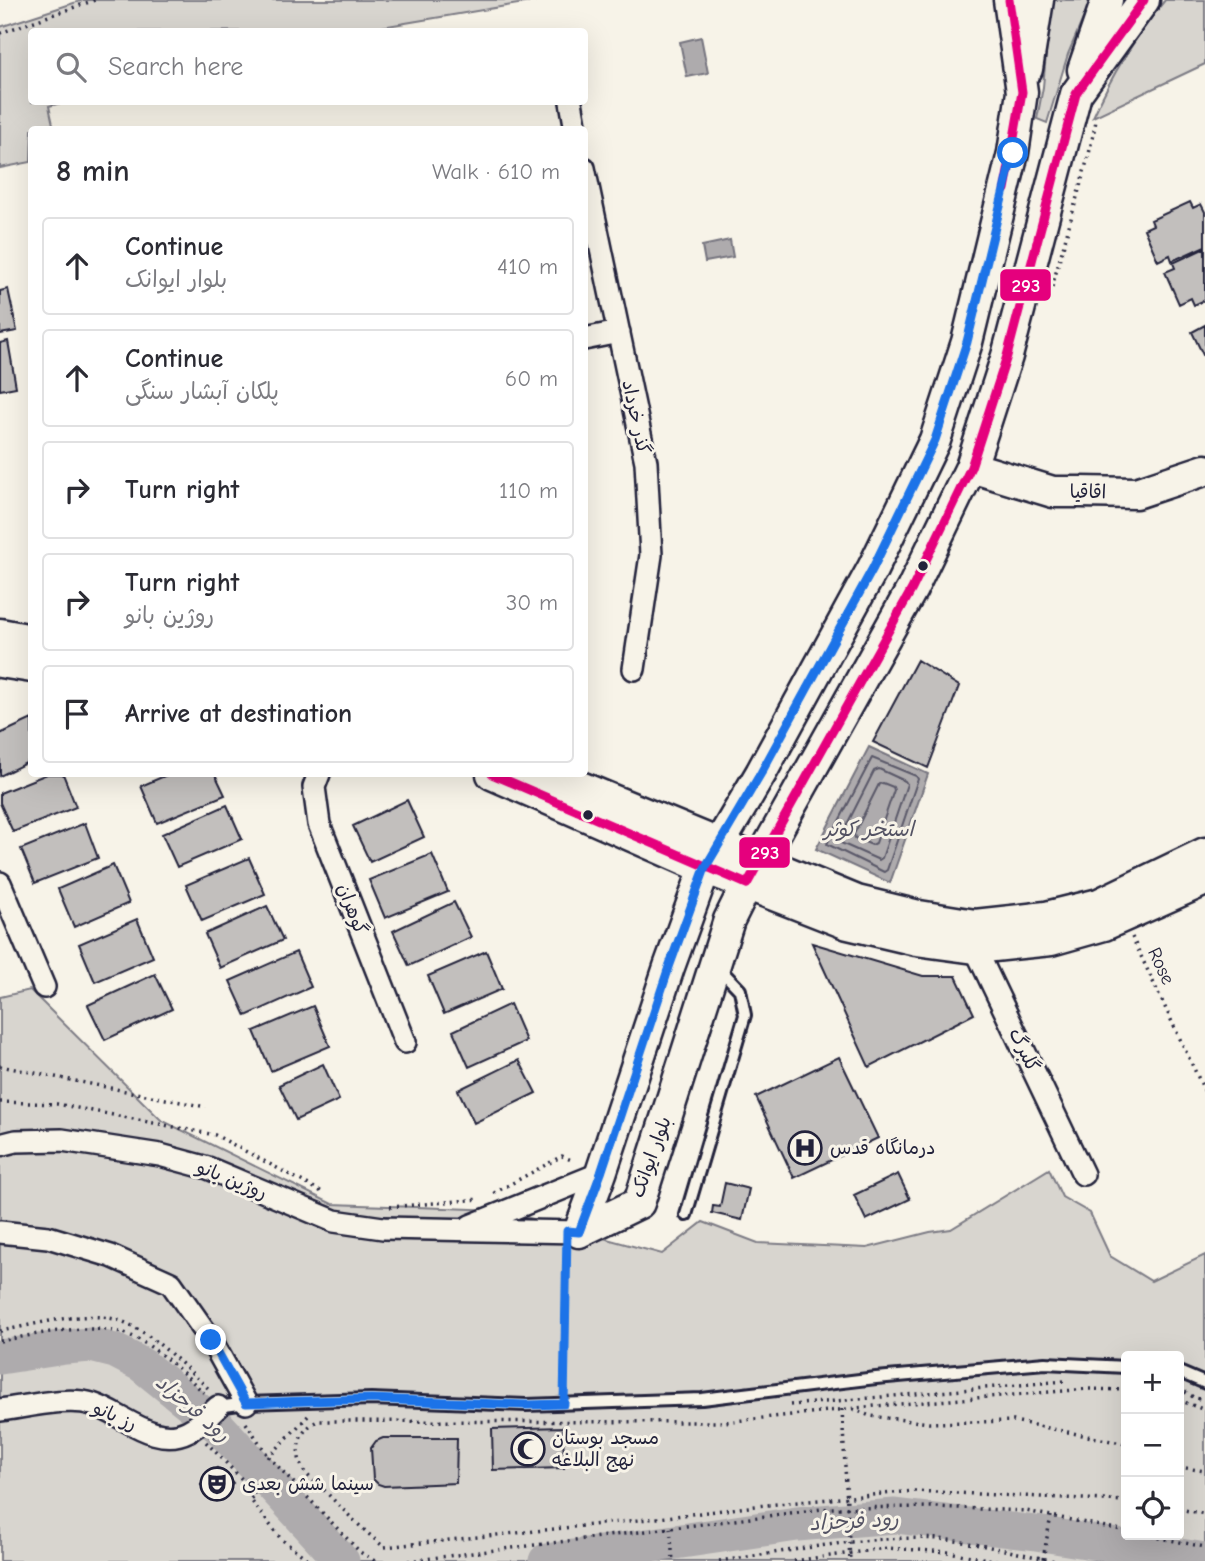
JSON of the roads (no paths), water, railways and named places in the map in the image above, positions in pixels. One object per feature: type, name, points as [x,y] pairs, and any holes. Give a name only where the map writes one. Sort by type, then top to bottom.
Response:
[{"type":"main road","points":[[1009,0],[1022,92]]},
{"type":"main road","points":[[573,1231],[601,1173],[669,967],[712,856],[761,773],[873,568],[935,440],[967,342],[1013,153],[1038,0]]},
{"type":"main road","points":[[1076,94],[1107,0]]},
{"type":"main road","name":"بلوار ایوانک","points":[[573,1231],[639,1203],[729,920],[912,589],[971,467],[1007,356],[1076,94],[1144,0]]},
{"type":"main road","name":"اقاقیا","points":[[971,467],[1053,492],[1136,493],[1205,470]]},
{"type":"main road","points":[[0,634],[28,639]]},
{"type":"main road","points":[[0,662],[28,666]]},
{"type":"main road","points":[[500,777],[753,873],[848,924],[916,940],[975,936],[1051,940],[1104,925],[1205,880]]},
{"type":"main road","points":[[555,777],[712,856]]},
{"type":"main road","points":[[975,936],[1099,904],[1205,853]]},
{"type":"street","points":[[571,105],[575,126]]},
{"type":"street","name":"گذر خرداد","points":[[588,187],[646,462],[651,555],[634,669]]},
{"type":"street","points":[[588,338],[619,332]]},
{"type":"street","name":"گوهران","points":[[318,777],[314,787],[319,824],[405,1042]]},
{"type":"street","points":[[0,883],[44,987]]},
{"type":"street","name":"گلبرگ","points":[[975,936],[1083,1174]]},
{"type":"street","name":"روژین بانو","points":[[0,1145],[16,1141],[62,1139],[160,1155],[208,1168],[334,1220],[383,1228],[573,1231]]},
{"type":"street","points":[[461,1229],[601,1173]]},
{"type":"street","points":[[0,1232],[48,1237],[98,1252],[171,1283],[211,1340],[232,1405]]},
{"type":"street","name":"رز بانو","points":[[0,1410],[68,1402],[91,1403],[154,1433],[190,1430],[232,1405]]},
{"type":"lane","points":[[685,1215],[745,1016],[740,990],[714,963]]},
{"type":"lane","points":[[232,1405],[371,1399],[526,1405],[702,1399],[876,1378],[1045,1363],[1121,1367]]},
{"type":"lane","points":[[1184,1375],[1205,1383]]},
{"type":"water","points":[[701,37],[708,73],[687,77],[680,42]]},
{"type":"water","points":[[730,240],[733,257],[705,262],[702,246]]},
{"type":"water","name":"استخر کوثر","points":[[869,747],[928,774],[890,883],[816,849]]},
{"type":"waterway","name":"رود فرحزاد","points":[[0,1357],[91,1345],[115,1351],[142,1365],[219,1427],[342,1561]]},
{"type":"waterway","name":"رود فرحزاد","points":[[546,1561],[797,1524],[895,1516],[1036,1533],[1205,1560]]},
{"type":"place","name":"درمانگاه قدس","points":[[805,1148]]},
{"type":"place","name":"مسجد بوستان نهج البلاغه","points":[[528,1449]]},
{"type":"place","name":"سینما شش بعدی","points":[[217,1484]]}]
